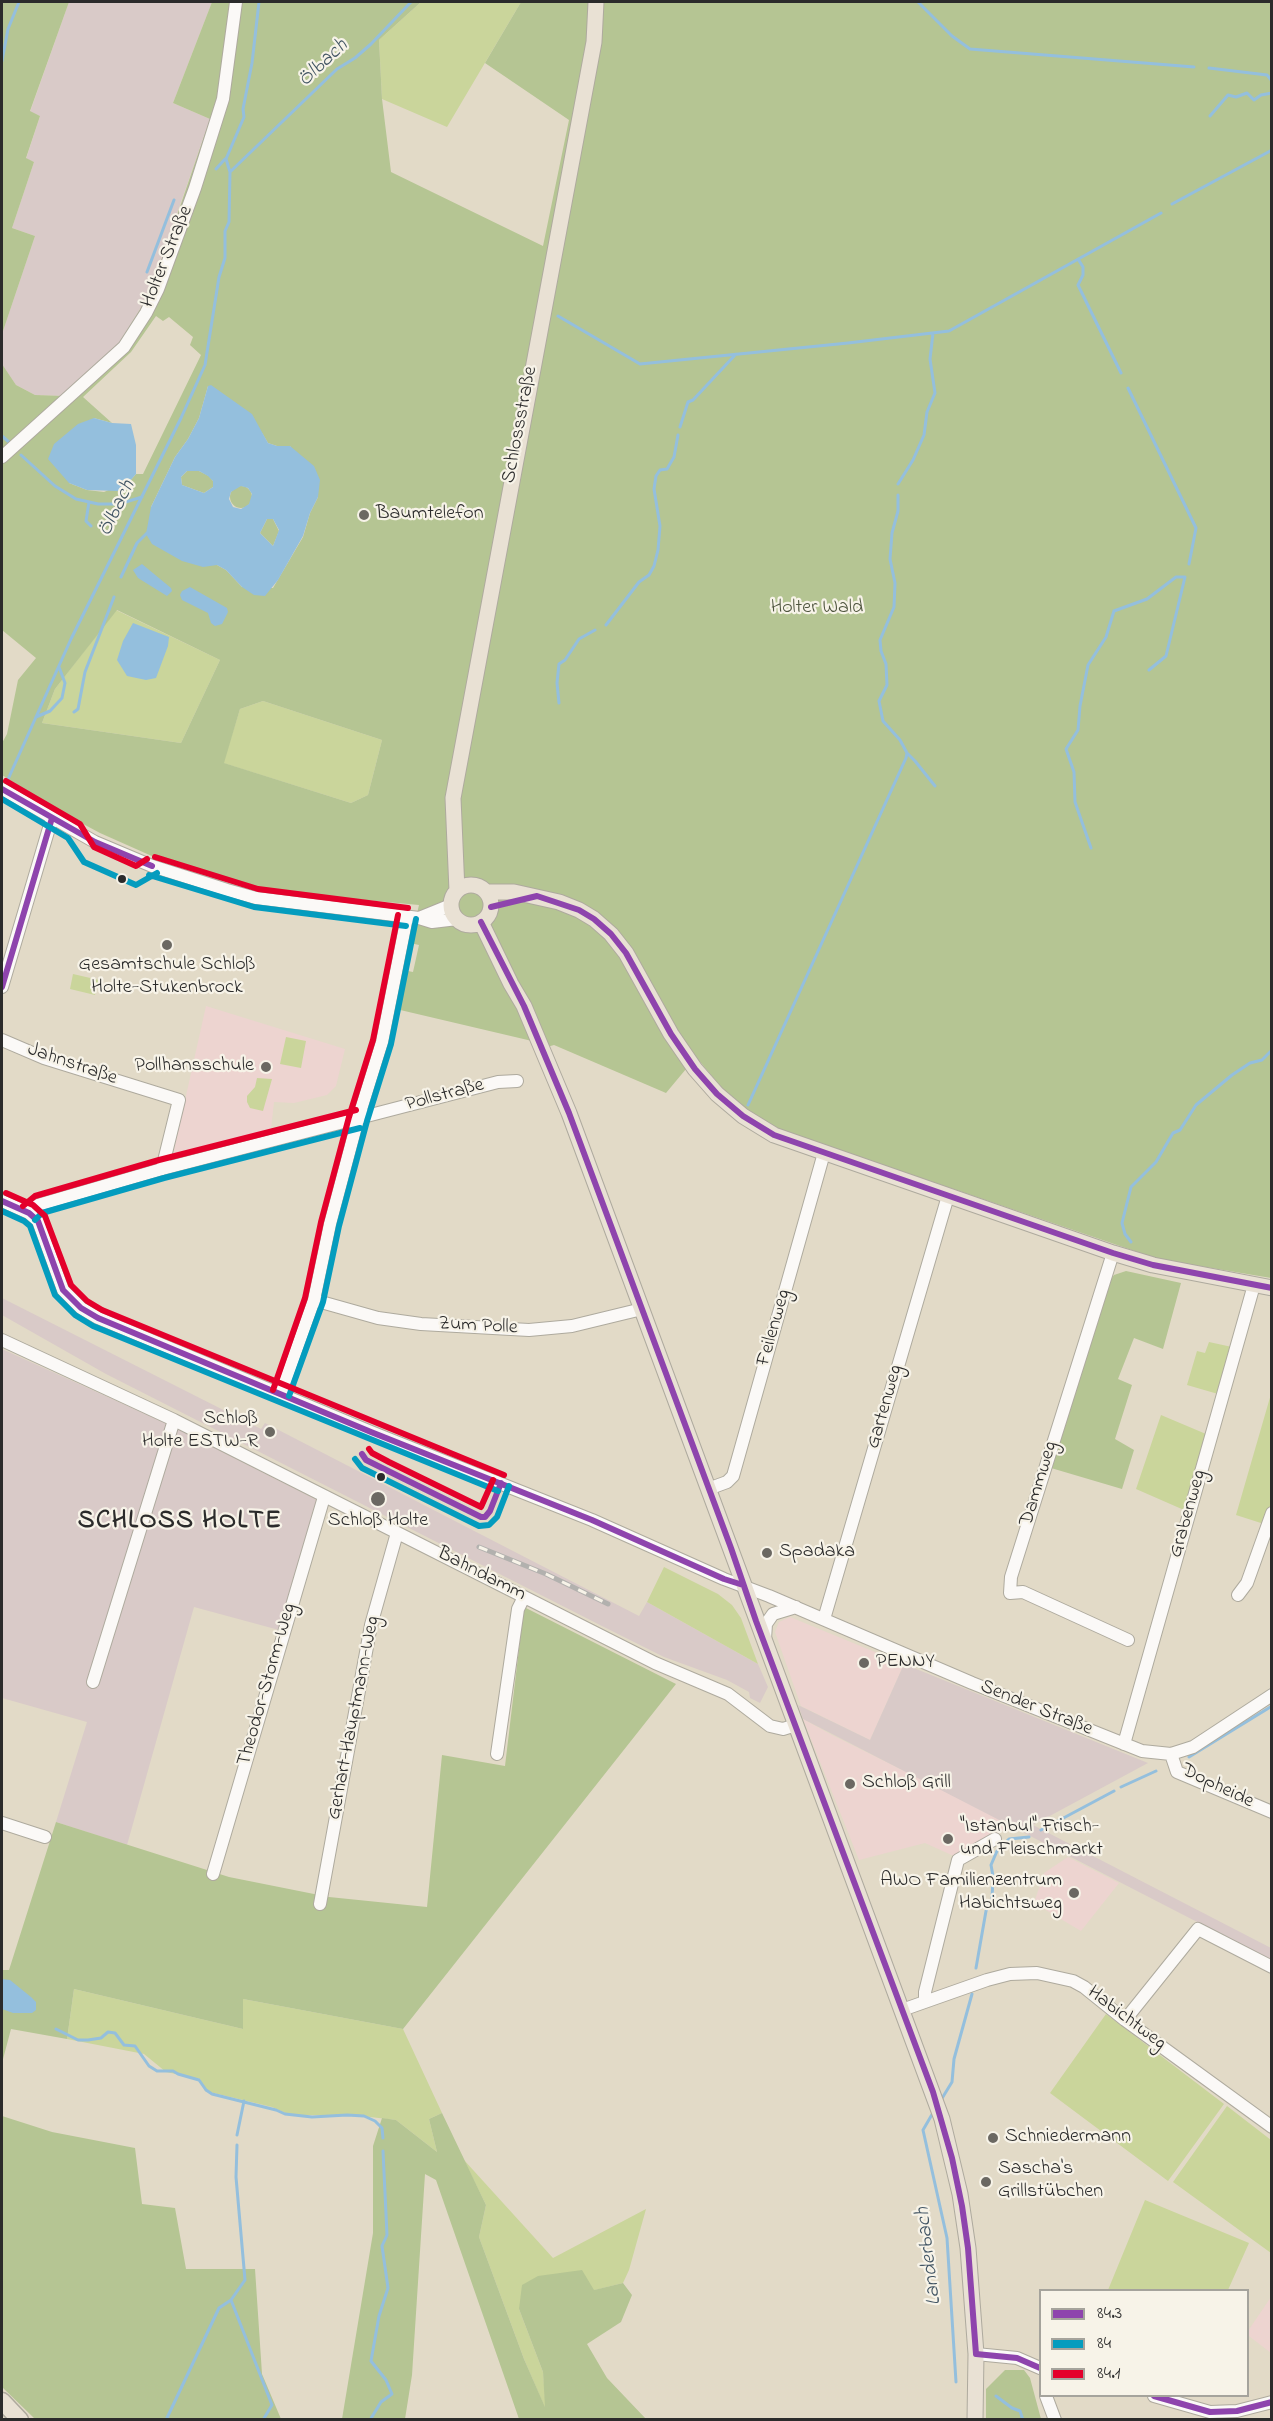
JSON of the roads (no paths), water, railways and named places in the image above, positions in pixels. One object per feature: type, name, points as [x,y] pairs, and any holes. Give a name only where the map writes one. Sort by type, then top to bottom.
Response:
[{"type":"highway","points":[[2,2401],[20,2420]]},
{"type":"main road","name":"Schlossstraße","points":[[459,900],[454,850],[453,798],[594,42],[596,2]]},
{"type":"main road","points":[[476,923],[489,913],[490,899],[486,892]]},
{"type":"main road","points":[[975,2420],[976,2354],[967,2238],[956,2177],[933,2092],[548,1059],[524,1006],[511,984],[492,962],[476,923],[459,900],[486,892],[514,892],[579,910],[611,934],[626,953],[695,1069],[717,1094],[743,1116],[774,1135],[1113,1253],[1153,1265],[1272,1288]]},
{"type":"main road","points":[[490,907],[537,897]]},
{"type":"street","name":"Holter Straße","points":[[2,458],[124,347],[146,313],[158,289],[195,188],[223,99],[236,2]]},
{"type":"street","points":[[5,792],[95,842],[153,866],[256,898],[413,917],[459,900]]},
{"type":"street","points":[[2,987],[52,818]]},
{"type":"street","points":[[281,1394],[314,1300],[330,1224],[358,1119],[382,1042],[413,917]]},
{"type":"street","name":"Jahnstraße","points":[[2,1040],[44,1058],[179,1100],[162,1169]]},
{"type":"street","name":"Pollstraße","points":[[29,1213],[38,1205],[162,1169],[498,1082],[517,1081]]},
{"type":"street","name":"Feilenweg","points":[[708,1489],[727,1482],[733,1476],[824,1153]]},
{"type":"street","name":"Gartenweg","points":[[824,1619],[948,1196]]},
{"type":"street","points":[[2,1201],[29,1213]]},
{"type":"street","name":"Sender Straße","points":[[29,1213],[42,1228],[63,1290],[81,1308],[98,1318],[592,1520],[724,1579],[796,1607],[972,1683],[1142,1751],[1171,1754],[1180,1752],[1203,1741],[1272,1695]]},
{"type":"street","name":"Dammweg","points":[[1113,1253],[1011,1577],[1010,1593],[1023,1592],[1128,1640]]},
{"type":"street","name":"Grabenweg","points":[[1124,1744],[1254,1285]]},
{"type":"street","name":"Zum Polle","points":[[314,1300],[378,1318],[421,1324],[529,1330],[572,1326],[642,1309]]},
{"type":"street","name":"Bahndamm","points":[[2,1340],[174,1420],[655,1664],[728,1694],[770,1726],[783,1729],[796,1725]]},
{"type":"street","points":[[93,1682],[174,1420]]},
{"type":"street","name":"Theodor-Storm-Weg","points":[[213,1874],[324,1497]]},
{"type":"street","points":[[1238,1595],[1247,1583],[1272,1513]]},
{"type":"street","name":"Gerhart-Hauptmann-Weg","points":[[320,1904],[371,1625],[397,1533]]},
{"type":"street","points":[[497,1754],[518,1609],[524,1597]]},
{"type":"street","points":[[764,1643],[769,1618],[781,1610],[796,1607]]},
{"type":"street","name":"Dopheide","points":[[1171,1754],[1177,1772],[1272,1812]]},
{"type":"street","points":[[2,1823],[45,1837]]},
{"type":"street","points":[[925,2001],[925,1992],[958,1860],[995,1839]]},
{"type":"street","points":[[1125,2020],[1198,1929],[1272,1967]]},
{"type":"street","name":"Habichtweg","points":[[902,2010],[1010,1974],[1037,1973],[1073,1982],[1084,1987],[1125,2020],[1272,2127]]},
{"type":"street","points":[[976,2354],[1017,2358],[1039,2367]]},
{"type":"street","points":[[1046,2397],[1054,2420]]},
{"type":"street","points":[[1158,2397],[1210,2412],[1237,2411],[1272,2402]]},
{"type":"water","points":[[211,385],[252,414],[268,443],[290,446],[314,466],[320,480],[318,497],[303,536],[278,580],[265,596],[254,595],[217,565],[203,567],[182,561],[152,544],[146,534],[151,507],[175,457],[199,418],[208,386]],"holes":[[[187,471],[199,471],[208,476],[213,481],[213,487],[204,493],[182,485],[181,477]],[[241,486],[248,488],[252,494],[249,504],[241,509],[233,507],[229,499],[231,492]],[[267,519],[273,519],[279,530],[273,546],[260,533]]]},
{"type":"water","points":[[94,418],[112,423],[131,424],[136,445],[136,474],[118,491],[87,490],[69,483],[48,459],[54,444],[78,424]]},
{"type":"water","points":[[142,564],[171,588],[172,591],[167,596],[138,578],[133,570]]},
{"type":"water","points":[[190,587],[227,608],[228,612],[222,624],[215,626],[211,623],[208,613],[182,600],[180,595],[182,591]]},
{"type":"water","points":[[133,623],[169,637],[156,678],[146,680],[127,676],[117,660],[123,641]]},
{"type":"water","points":[[2,1979],[10,1980],[31,1997],[36,2002],[36,2010],[32,2013],[13,2013],[2,2009]]},
{"type":"waterway","points":[[2,61],[8,29],[19,2]]},
{"type":"waterway","name":"Ölbach","points":[[230,172],[226,159],[244,117],[243,109],[252,63],[259,2]]},
{"type":"waterway","name":"Ölbach","points":[[5,786],[71,639],[205,365],[219,277],[225,258],[225,231],[229,222],[230,172],[337,69],[355,58],[371,44],[411,2]]},
{"type":"waterway","points":[[918,2],[952,36],[970,49],[1194,67]]},
{"type":"waterway","points":[[1209,68],[1267,75],[1272,81]]},
{"type":"waterway","points":[[1210,116],[1228,95],[1236,97],[1247,93],[1254,100],[1261,95],[1272,93]]},
{"type":"waterway","points":[[1172,204],[1272,150]]},
{"type":"waterway","points":[[216,169],[225,159]]},
{"type":"waterway","points":[[147,272],[174,200]]},
{"type":"waterway","points":[[558,316],[640,364],[949,331],[1161,213]]},
{"type":"waterway","points":[[1078,259],[1083,267],[1083,275],[1078,285],[1121,373]]},
{"type":"waterway","points":[[898,484],[913,460],[924,435],[927,412],[935,393],[930,359],[933,333]]},
{"type":"waterway","points":[[680,427],[688,402],[693,400],[736,354]]},
{"type":"waterway","points":[[1128,388],[1196,528],[1189,564]]},
{"type":"waterway","points":[[606,625],[639,582],[649,575],[654,566],[660,526],[654,489],[656,476],[660,470],[667,469],[674,457],[678,435]]},
{"type":"waterway","points":[[2,436],[9,442]]},
{"type":"waterway","points":[[21,455],[55,486],[76,499],[98,504],[119,504],[142,497]]},
{"type":"waterway","points":[[748,1105],[906,758],[907,753],[900,740],[883,721],[879,701],[887,685],[886,664],[880,640],[894,607],[895,583],[890,559],[892,533],[898,511],[898,495]]},
{"type":"waterway","points":[[89,502],[86,521],[91,526]]},
{"type":"waterway","name":"Ölbach","points":[[121,577],[137,543],[147,533]]},
{"type":"waterway","points":[[1091,848],[1075,802],[1074,772],[1066,749],[1078,730],[1088,665],[1106,637],[1114,611],[1147,599],[1176,577],[1185,577],[1166,656],[1149,670]]},
{"type":"waterway","name":"Ölbach","points":[[74,712],[78,709],[85,672],[114,597]]},
{"type":"waterway","points":[[559,703],[557,683],[559,664],[565,660],[579,639],[595,630]]},
{"type":"waterway","name":"Ölbach","points":[[36,717],[50,711],[62,698],[65,683],[59,667]]},
{"type":"waterway","points":[[907,753],[935,786]]},
{"type":"waterway","points":[[1131,1242],[1125,1234],[1122,1223],[1131,1187],[1156,1162],[1173,1133],[1180,1130],[1196,1105],[1232,1075],[1250,1063],[1262,1060],[1272,1050]]},
{"type":"waterway","name":"Landerbach","points":[[1189,1757],[1272,1706]]},
{"type":"waterway","name":"Landerbach","points":[[1121,1787],[1156,1771]]},
{"type":"waterway","name":"Landerbach","points":[[1041,1830],[1114,1791]]},
{"type":"waterway","name":"Landerbach","points":[[976,1968],[986,1911],[992,1900],[991,1865],[997,1851],[1009,1839],[1029,1837]]},
{"type":"waterway","name":"Landerbach","points":[[941,2100],[952,2082],[954,2059],[972,1994]]},
{"type":"waterway","points":[[56,2029],[78,2040],[101,2038],[108,2032],[115,2033],[124,2045],[135,2046],[149,2066],[157,2071],[173,2071],[199,2080],[212,2094],[285,2114],[312,2117],[364,2116],[375,2121],[382,2128],[383,2138]]},
{"type":"waterway","points":[[237,2135],[244,2101]]},
{"type":"waterway","name":"Landerbach","points":[[934,2111],[923,2130],[947,2238],[956,2382]]},
{"type":"waterway","points":[[237,2145],[236,2177],[245,2280],[231,2300],[272,2405],[263,2420]]},
{"type":"waterway","points":[[370,2420],[381,2402],[392,2394],[386,2380],[371,2361],[379,2316],[388,2288],[382,2246],[387,2235],[383,2151]]},
{"type":"waterway","points":[[166,2420],[219,2308],[231,2300]]},
{"type":"waterway","name":"Landerbach","points":[[996,2396],[1020,2411],[1023,2420]]},
{"type":"railway","points":[[479,1547],[546,1574],[608,1604]]},
{"type":"place","name":"Baumtelefon","points":[[364,515]]},
{"type":"place","name":"Gesamtschule Schloß Holte-Stukenbrock","points":[[167,945]]},
{"type":"place","name":"Pollhansschule","points":[[266,1067]]},
{"type":"place","name":"Schloß Holte ESTW-R","points":[[270,1432]]},
{"type":"place","name":"Schloß Holte","points":[[378,1499]]},
{"type":"place","name":"Spadaka","points":[[767,1553]]},
{"type":"place","name":"PENNY","points":[[864,1663]]},
{"type":"place","name":"Schloß Grill","points":[[850,1784]]},
{"type":"place","name":"\"Istanbul\" Frisch- und Fleischmarkt","points":[[948,1839]]},
{"type":"place","name":"AWO Familienzentrum Habichtsweg","points":[[1074,1893]]},
{"type":"place","name":"Schniedermann","points":[[993,2138]]},
{"type":"place","name":"Sascha's Grillstübchen","points":[[986,2182]]},
{"type":"district","name":"SCHLOSS HOLTE","points":[[180,1523]]},
{"type":"park label","name":"Holter Wald","points":[[817,609]]}]
